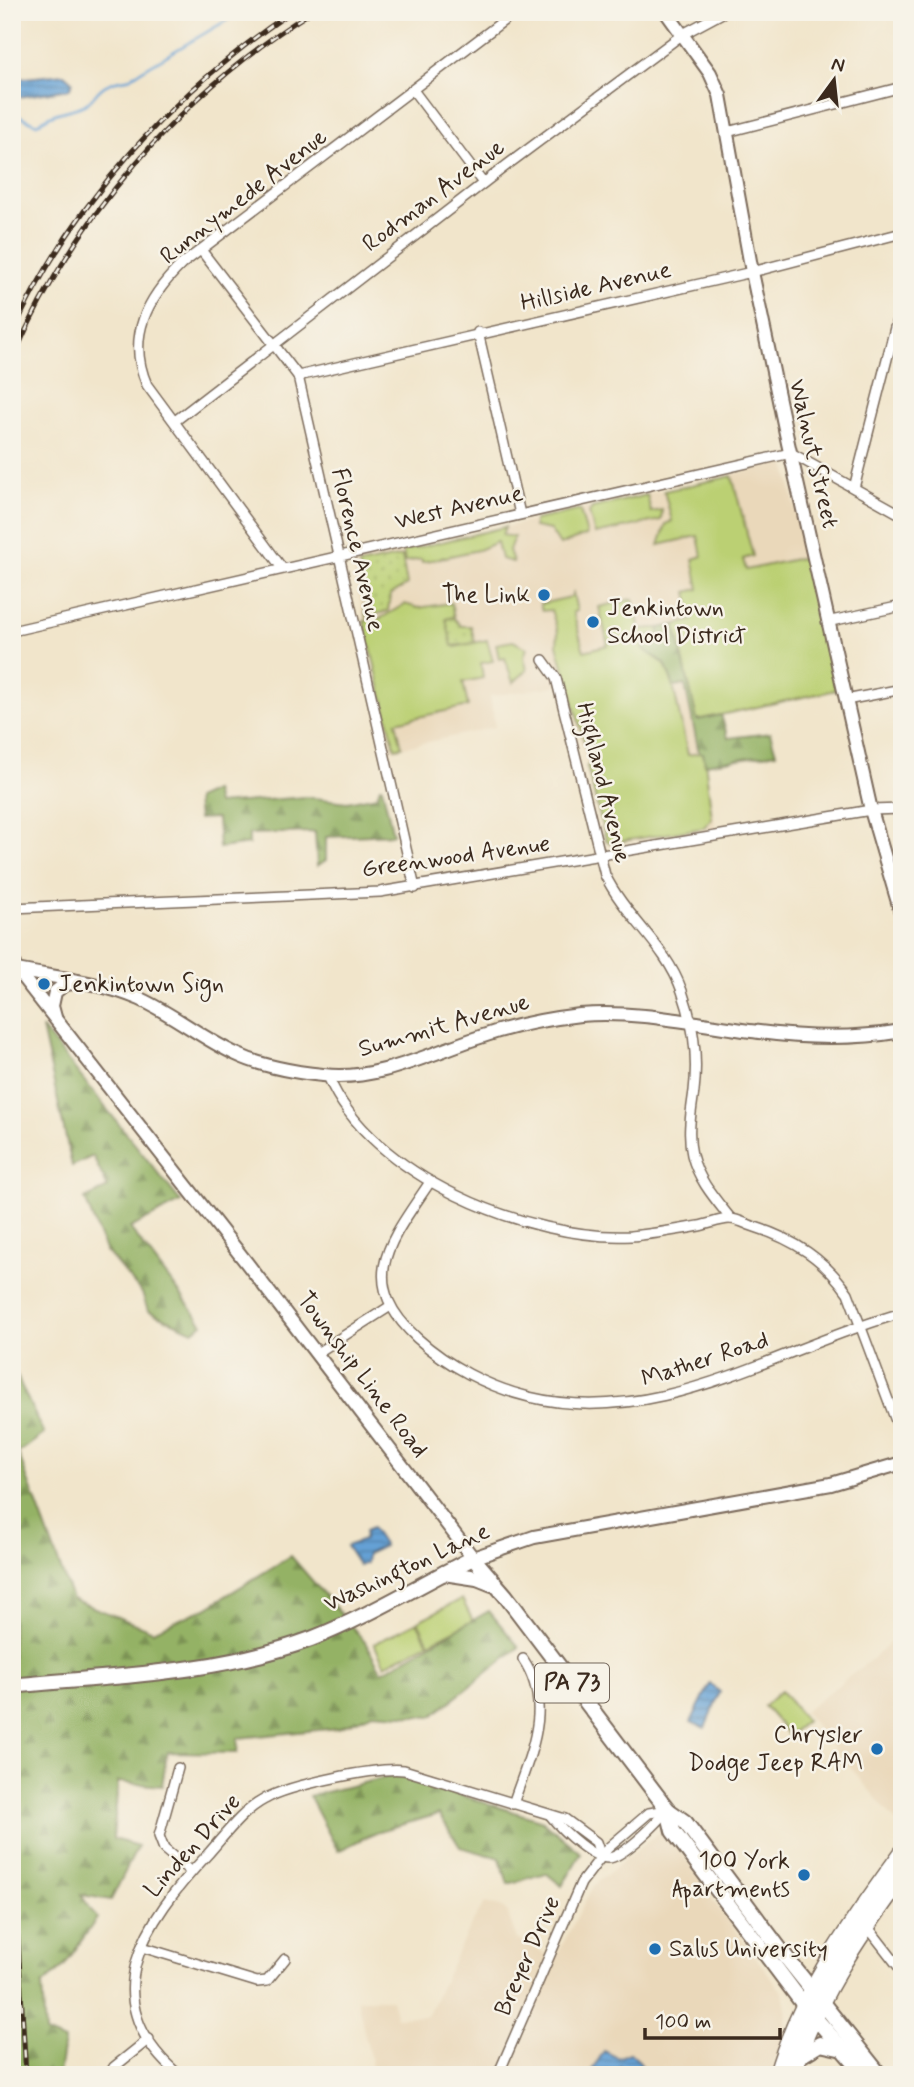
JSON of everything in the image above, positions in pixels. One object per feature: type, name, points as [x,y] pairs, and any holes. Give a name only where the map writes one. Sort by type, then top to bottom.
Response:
[{"type":"highway","points":[[792,2075],[813,2003],[857,1915],[902,1853]]},
{"type":"highway","points":[[777,2075],[794,2025],[839,1968],[902,1877]]},
{"type":"main road","name":"Washington Lane","points":[[12,1686],[178,1670],[247,1658],[311,1639],[473,1558]]},
{"type":"main road","name":"Township Line Road","points":[[473,1558],[498,1586],[668,1810],[673,1831],[813,2003],[880,2075]]},
{"type":"main road","points":[[443,1573],[477,1578],[498,1586]]},
{"type":"main road","name":"Township Line Road","points":[[813,2003],[843,2049],[865,2075]]},
{"type":"main road","points":[[797,2058],[820,2044],[843,2049]]},
{"type":"street","name":"Runnymede Avenue","points":[[282,568],[147,385],[136,354],[137,337],[170,275],[515,12]]},
{"type":"street","name":"Walnut Street","points":[[666,12],[718,90],[752,272],[831,621],[846,700],[871,810],[902,916]]},
{"type":"street","name":"Rodman Avenue","points":[[176,422],[483,183],[683,34],[724,12]]},
{"type":"street","points":[[727,132],[902,87]]},
{"type":"street","points":[[413,90],[483,183]]},
{"type":"street","name":"Hillside Avenue","points":[[298,376],[478,332],[752,272],[902,233]]},
{"type":"street","name":"Florence Avenue","points":[[201,250],[298,376],[415,888]]},
{"type":"street","points":[[854,488],[898,312]]},
{"type":"street","points":[[478,332],[520,514]]},
{"type":"street","points":[[791,453],[902,515]]},
{"type":"street","name":"West Avenue","points":[[12,631],[791,453]]},
{"type":"street","points":[[831,621],[902,606]]},
{"type":"street","name":"Highland Avenue","points":[[543,660],[556,678],[599,858],[615,896],[671,966],[690,1019],[695,1060],[688,1126],[692,1156],[699,1175],[731,1219]]},
{"type":"street","points":[[846,700],[902,689]]},
{"type":"street","name":"Greenwood Avenue","points":[[12,908],[368,893],[415,888],[871,810],[902,809]]},
{"type":"street","points":[[12,945],[15,969]]},
{"type":"street","name":"Summit Avenue","points":[[15,969],[141,999],[238,1055],[275,1068],[327,1076],[375,1072],[541,1020],[604,1015],[690,1019],[759,1032],[796,1035],[864,1036],[902,1031]]},
{"type":"street","name":"Township Line Road","points":[[15,969],[317,1353],[473,1558]]},
{"type":"street","points":[[55,1018],[52,1006],[55,992],[65,984],[80,983]]},
{"type":"street","points":[[327,1076],[337,1094],[369,1133],[430,1182],[503,1217],[591,1235],[630,1236],[667,1232],[731,1219],[788,1240],[820,1261],[848,1293],[902,1437]]},
{"type":"street","points":[[317,1353],[389,1307],[382,1278],[384,1258],[430,1182]]},
{"type":"street","name":"Mather Road","points":[[389,1307],[433,1351],[484,1382],[537,1399],[587,1406],[644,1402],[677,1394],[860,1325],[902,1313]]},
{"type":"street","name":"Washington Lane","points":[[473,1558],[534,1537],[831,1484],[902,1463]]},
{"type":"street","points":[[513,1804],[540,1716],[535,1684],[523,1659]]},
{"type":"street","points":[[178,1768],[159,1836],[164,1849],[191,1872]]},
{"type":"street","name":"Linden Drive","points":[[179,2075],[149,2039],[131,2003],[142,1947],[161,1907],[249,1810],[265,1799],[285,1791],[381,1770],[414,1772],[551,1816],[588,1851],[601,1857]]},
{"type":"street","name":"Breyer Drive","points":[[499,2075],[581,1883],[601,1857],[649,1813],[668,1810]]},
{"type":"street","points":[[867,1926],[902,1971]]},
{"type":"street","points":[[142,1947],[257,1983],[267,1981],[285,1959]]},
{"type":"street","points":[[109,2075],[118,2063],[149,2039]]},
{"type":"shaded area","name":"Jenkintown School District","points":[[785,462],[837,691],[825,690],[697,720],[716,829],[608,845],[566,681],[551,687],[490,696],[495,727],[392,750],[352,563]]},
{"type":"shaded area","points":[[902,1626],[902,1829],[804,1712],[882,1651]]},
{"type":"shaded area","name":"Salus University","points":[[660,1831],[670,1836],[720,1910],[783,1993],[787,2013],[783,2038],[771,2075],[371,2075],[372,2066],[357,1999],[391,1999],[396,2017],[427,2016],[469,1928],[485,1903],[501,1907],[507,1912],[517,1939],[555,1959],[593,1886]]},
{"type":"green space","points":[[732,476],[753,556],[743,559],[746,570],[805,557],[836,690],[697,720],[675,625],[693,620],[687,592],[699,589],[693,559],[702,556],[698,536],[659,545],[666,524],[672,521],[664,491]]},
{"type":"green space","points":[[647,495],[651,512],[662,510],[661,520],[595,534],[589,513],[592,508]]},
{"type":"green space","points":[[580,510],[587,535],[560,545],[550,530],[534,527],[534,520]]},
{"type":"green space","points":[[505,527],[502,535],[514,537],[509,550],[513,562],[501,559],[497,542],[478,550],[422,562],[421,559],[405,562],[403,551]]},
{"type":"green space","points":[[402,556],[407,585],[390,595],[388,611],[366,617],[366,601],[359,565]]},
{"type":"green space","points":[[573,593],[577,611],[573,612],[584,651],[608,645],[599,607],[633,599],[640,629],[659,628],[659,635],[644,649],[658,657],[670,671],[688,755],[704,752],[712,819],[703,828],[611,843],[606,840],[587,766],[596,764],[590,736],[590,745],[586,748],[557,645],[558,632],[551,610],[542,611],[540,604],[571,597]]},
{"type":"green space","points":[[451,603],[454,617],[446,619],[455,647],[487,640],[493,661],[481,663],[483,678],[463,682],[468,706],[396,722],[402,747],[395,748],[364,621],[381,618],[405,604],[418,608]]},
{"type":"green space","points":[[453,617],[461,626],[471,626],[475,643],[452,646],[446,619]]},
{"type":"green space","points":[[675,625],[697,720],[721,715],[728,738],[770,733],[776,753],[705,764],[703,753],[699,753],[685,685],[674,687],[665,664],[643,649],[649,635],[659,635],[659,628]]},
{"type":"green space","points":[[513,641],[527,648],[524,657],[527,670],[513,683],[505,658],[499,659],[496,644]]},
{"type":"green space","points":[[380,787],[393,834],[326,837],[326,860],[317,866],[315,832],[249,834],[249,844],[219,848],[217,818],[198,819],[196,799],[214,791],[217,804],[306,797],[347,802],[377,796]]},
{"type":"green space","points":[[42,1028],[181,1202],[130,1228],[203,1324],[193,1331],[148,1311],[142,1293],[105,1250],[85,1199],[108,1188],[93,1156],[72,1166]]},
{"type":"green space","points":[[12,1366],[44,1434],[18,1453],[72,1599],[153,1631],[206,1608],[291,1556],[365,1642],[382,1672],[489,1611],[519,1647],[431,1717],[373,1713],[338,1728],[238,1738],[237,1753],[167,1752],[162,1786],[118,1782],[113,1839],[138,1846],[111,1900],[81,1895],[97,1918],[64,1966],[42,1985],[45,2033],[64,2041],[59,2075],[12,2075]]},
{"type":"green space","points":[[462,1599],[473,1621],[429,1643],[418,1621]]},
{"type":"green space","points":[[417,1622],[428,1643],[385,1665],[374,1644]]},
{"type":"green space","points":[[781,1691],[806,1721],[789,1735],[764,1706]]},
{"type":"green space","points":[[396,1775],[543,1821],[581,1853],[562,1886],[546,1873],[508,1884],[500,1858],[460,1847],[439,1814],[376,1832],[338,1851],[309,1796]]},
{"type":"water","points":[[64,74],[73,82],[69,89],[12,98],[12,81],[16,79]]},
{"type":"water","points":[[372,1528],[384,1546],[367,1554],[366,1563],[359,1566],[346,1546],[364,1540],[365,1531]]},
{"type":"water","points":[[710,1684],[720,1692],[705,1728],[691,1722]]},
{"type":"water","points":[[604,2051],[618,2058],[630,2053],[639,2061],[646,2075],[635,2075],[620,2066],[612,2075],[589,2075]]},
{"type":"waterway","points":[[12,119],[17,115],[37,124],[54,114],[79,107],[90,101],[108,84],[127,79],[229,19]]},
{"type":"railway","points":[[12,334],[36,286],[64,240],[129,154],[206,78],[291,12]]},
{"type":"railway","points":[[12,360],[66,257],[135,164],[217,81],[311,12]]},
{"type":"railway","points":[[12,1842],[26,2075]]},
{"type":"place","name":"The Link","points":[[544,595]]},
{"type":"place","name":"Jenkintown School District","points":[[593,622]]},
{"type":"place","name":"Jenkintown Sign","points":[[44,984]]},
{"type":"place","name":"Chrysler Dodge Jeep RAM","points":[[877,1749]]},
{"type":"place","name":"100 York Apartments","points":[[804,1875]]},
{"type":"place","name":"Salus University","points":[[655,1949]]}]
